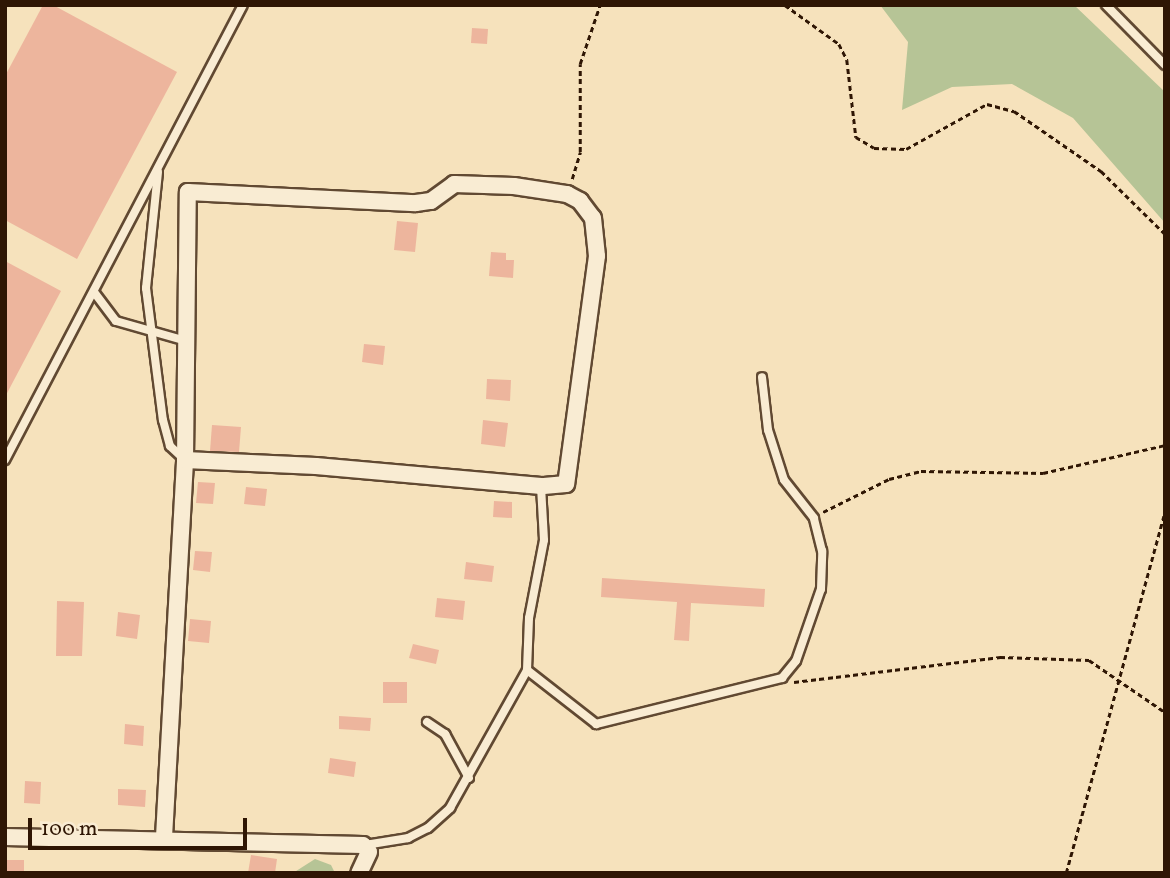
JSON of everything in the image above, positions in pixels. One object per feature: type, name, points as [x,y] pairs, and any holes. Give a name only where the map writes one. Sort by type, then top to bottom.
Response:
[{"type":"street","points":[[163,837],[185,460],[188,192],[416,202],[432,201],[454,184],[567,194],[580,201],[593,218],[597,256],[566,484],[541,486],[316,466],[185,460]]},
{"type":"street","points":[[5,837],[163,837],[363,845],[369,852],[359,873]]},
{"type":"lane","points":[[5,460],[243,5]]},
{"type":"lane","points":[[1106,5],[1165,65]]},
{"type":"lane","points":[[160,162],[146,288],[163,420],[170,446],[185,460]]},
{"type":"lane","points":[[94,292],[116,321],[186,341]]},
{"type":"lane","points":[[527,670],[596,724],[782,678],[796,661],[821,589],[822,551],[814,518],[784,481],[768,430],[762,377]]},
{"type":"lane","points":[[363,845],[408,838],[428,828],[450,808],[527,670],[529,618],[544,540],[541,486]]},
{"type":"lane","points":[[427,722],[445,734],[469,778]]},
{"type":"path","points":[[567,194],[580,152],[580,64],[600,5]]},
{"type":"path","points":[[785,5],[839,44],[847,60],[856,137],[874,148],[906,149],[977,107],[987,104],[1014,111],[1101,171],[1165,234]]},
{"type":"path","points":[[814,518],[847,496],[921,471],[1043,473],[1165,445]]},
{"type":"path","points":[[1066,873],[1165,511]]},
{"type":"path","points":[[790,682],[1000,657],[1089,660],[1165,712]]},
{"type":"green space","points":[[880,5],[1074,5],[1165,92],[1165,223],[1073,118],[1012,84],[952,87],[902,110],[908,42]]},
{"type":"green space","points":[[315,859],[331,865],[335,873],[293,873]]},
{"type":"building","points":[[43,5],[53,5],[177,72],[77,259],[5,220],[5,76]]},
{"type":"building","points":[[472,28],[488,29],[487,44],[471,43]]},
{"type":"building","points":[[397,221],[418,223],[415,252],[394,250]]},
{"type":"building","points":[[491,252],[506,253],[506,260],[514,260],[513,278],[489,276]]},
{"type":"building","points":[[5,261],[61,291],[5,397]]},
{"type":"building","points":[[364,344],[385,346],[383,365],[362,362]]},
{"type":"building","points":[[487,379],[511,380],[510,401],[486,399]]},
{"type":"building","points":[[483,420],[508,423],[505,447],[481,444]]},
{"type":"building","points":[[212,425],[241,427],[239,452],[210,451]]},
{"type":"building","points":[[198,482],[215,483],[213,504],[196,503]]},
{"type":"building","points":[[246,487],[267,489],[265,506],[244,504]]},
{"type":"building","points":[[494,501],[512,502],[512,518],[493,517]]},
{"type":"building","points":[[195,551],[212,552],[210,572],[193,570]]},
{"type":"building","points":[[466,562],[494,566],[492,582],[464,579]]},
{"type":"building","points":[[602,578],[765,589],[764,607],[691,603],[689,641],[674,640],[677,602],[601,597]]},
{"type":"building","points":[[437,598],[465,601],[463,620],[435,617]]},
{"type":"building","points":[[57,601],[84,602],[82,656],[56,656]]},
{"type":"building","points":[[118,612],[140,615],[137,639],[116,636]]},
{"type":"building","points":[[190,619],[211,621],[209,643],[188,641]]},
{"type":"building","points":[[413,644],[439,650],[436,664],[409,658]]},
{"type":"building","points":[[383,682],[407,682],[407,703],[383,703]]},
{"type":"building","points":[[339,716],[371,718],[370,731],[339,729]]},
{"type":"building","points":[[125,724],[144,726],[143,746],[124,744]]},
{"type":"building","points":[[330,758],[356,762],[354,777],[328,773]]},
{"type":"building","points":[[25,781],[41,782],[40,804],[24,803]]},
{"type":"building","points":[[118,789],[146,790],[145,807],[118,805]]},
{"type":"building","points":[[251,855],[277,859],[275,873],[248,873]]},
{"type":"building","points":[[5,860],[24,860],[24,873],[5,873]]}]
